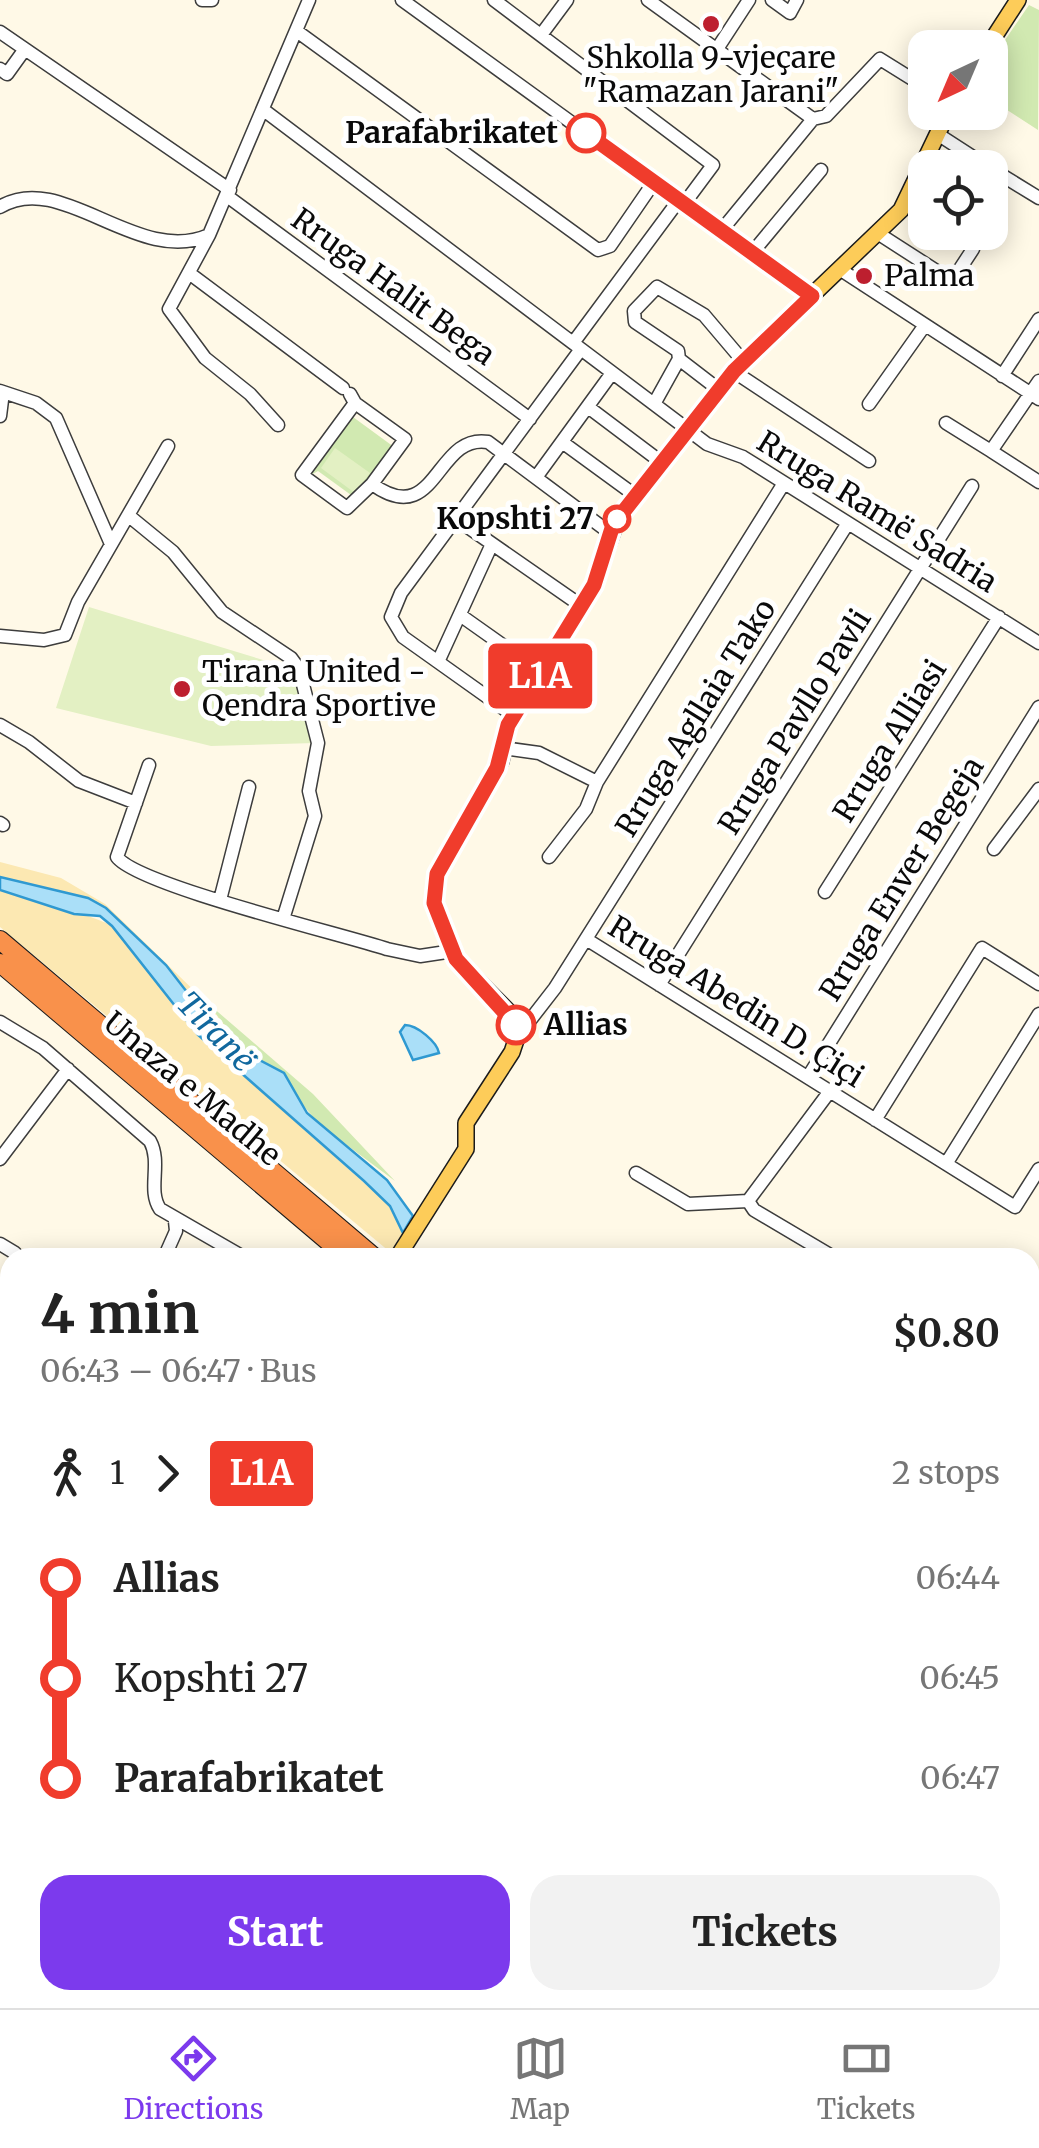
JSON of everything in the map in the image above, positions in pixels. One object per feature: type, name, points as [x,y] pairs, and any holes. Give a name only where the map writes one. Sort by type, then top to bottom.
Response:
[{"type":"highway","points":[[0,940],[363,1248]]},
{"type":"highway","name":"Unaza e Madhe","points":[[0,963],[336,1248]]},
{"type":"main road","points":[[999,30],[1018,0]]},
{"type":"main road","points":[[517,1036],[510,1013],[466,972],[454,951],[434,903],[434,884],[497,768],[514,716],[583,606],[601,567],[610,532],[738,366],[879,234],[914,190],[941,130]]},
{"type":"main road","name":"Rruga Abedin D. Çiçi","points":[[404,1248],[466,1149],[466,1123],[512,1052],[517,1036]]},
{"type":"street","points":[[202,0],[212,0]]},
{"type":"street","points":[[278,426],[250,394],[205,358],[169,309],[209,235],[309,0]]},
{"type":"street","points":[[402,0],[812,296]]},
{"type":"street","points":[[494,0],[713,165],[577,346],[530,419],[396,601],[392,625],[514,716]]},
{"type":"street","points":[[542,35],[567,0]]},
{"type":"street","points":[[648,0],[814,119]]},
{"type":"street","points":[[772,0],[794,6]]},
{"type":"street","points":[[716,50],[745,2]]},
{"type":"street","name":"Rruga Halit Bega","points":[[0,32],[228,193],[530,419]]},
{"type":"street","points":[[298,32],[603,251],[654,182]]},
{"type":"street","points":[[0,71],[6,74],[25,49]]},
{"type":"street","points":[[721,231],[814,119],[826,116],[880,59],[908,76]]},
{"type":"street","name":"Rruga Ramë Sadria","points":[[265,111],[686,429],[784,482],[1039,643]]},
{"type":"street","points":[[939,135],[962,150]]},
{"type":"street","points":[[752,253],[820,170]]},
{"type":"street","points":[[1008,179],[1039,198]]},
{"type":"street","points":[[0,207],[35,196],[134,234],[185,242],[209,235]]},
{"type":"street","points":[[879,234],[952,281],[971,250]]},
{"type":"street","points":[[841,270],[1034,396]]},
{"type":"street","points":[[188,273],[349,395],[404,439],[372,484],[346,508],[302,475],[349,395]]},
{"type":"street","points":[[654,404],[679,359],[678,351],[633,316],[658,287],[704,314],[738,366],[869,462]]},
{"type":"street","points":[[1002,376],[1039,319]]},
{"type":"street","points":[[869,404],[924,325]]},
{"type":"street","points":[[679,359],[718,389]]},
{"type":"street","points":[[537,476],[612,373]]},
{"type":"street","points":[[991,451],[1034,396],[1039,381]]},
{"type":"street","points":[[0,416],[1,392],[36,403],[56,418],[111,544]]},
{"type":"street","points":[[588,407],[661,462]]},
{"type":"street","points":[[946,422],[1039,482]]},
{"type":"street","points":[[372,484],[388,495],[406,498],[424,488],[470,442],[488,442],[610,532]]},
{"type":"street","points":[[562,442],[636,496]]},
{"type":"street","points":[[0,636],[62,638],[86,588],[168,446]]},
{"type":"street","points":[[549,857],[586,810],[597,782],[784,482]]},
{"type":"street","name":"Rruga Pavllo Pavli","points":[[659,984],[972,486]]},
{"type":"street","points":[[128,516],[173,552],[222,612],[291,658],[299,669],[318,740],[308,791],[315,816],[284,916]]},
{"type":"street","points":[[455,518],[583,606]]},
{"type":"street","name":"Rruga Agllaia Tako","points":[[586,938],[848,523]]},
{"type":"street","points":[[438,662],[491,546]]},
{"type":"street","points":[[460,615],[542,673]]},
{"type":"street","name":"Rruga Alliasi","points":[[824,892],[999,618]]},
{"type":"street","name":"Rruga Enver Begeja","points":[[808,1077],[1039,708]]},
{"type":"street","points":[[0,725],[29,742],[78,781],[136,803]]},
{"type":"street","points":[[503,748],[538,753],[597,782]]},
{"type":"street","points":[[149,765],[117,857],[119,862],[220,900],[410,954],[454,951]]},
{"type":"street","points":[[220,900],[249,787]]},
{"type":"street","points":[[994,849],[1039,789]]},
{"type":"street","name":"Rruga Abedin D. Çiçi","points":[[517,1036],[535,1019],[586,938],[1015,1207],[1039,1169]]},
{"type":"street","points":[[875,1120],[982,948],[1039,984]]},
{"type":"street","points":[[946,1164],[1039,1014]]},
{"type":"street","points":[[0,1022],[32,1040],[68,1069],[153,1146],[157,1206],[175,1221],[225,1248]]},
{"type":"street","points":[[0,1159],[68,1069]]},
{"type":"street","points":[[748,1201],[830,1091]]},
{"type":"street","points":[[636,1173],[688,1204],[748,1201]]},
{"type":"street","points":[[748,1201],[754,1210],[818,1248]]},
{"type":"street","points":[[169,1248],[176,1232],[175,1221]]},
{"type":"green space","points":[[1029,5],[1039,10],[1038,130],[1008,111],[1008,36]]},
{"type":"green space","points":[[353,417],[394,447],[352,504],[351,495],[318,471],[311,475]]},
{"type":"green space","points":[[335,448],[370,473],[355,493],[321,468]]},
{"type":"green space","name":"Tirana United - Qendra Sportive","points":[[89,607],[296,670],[315,743],[211,746],[56,708]]},
{"type":"green space","points":[[211,1006],[313,1094],[395,1181],[320,1125],[267,1063],[247,1054],[229,1036]]},
{"type":"sand","points":[[0,862],[61,878],[105,904],[210,1006],[247,1054],[200,1015],[166,965],[106,908],[88,898],[0,877]]},
{"type":"sand","points":[[0,890],[112,926],[198,1035],[390,1206],[403,1233],[393,1248],[385,1248],[0,927]]},
{"type":"water","name":"Tiranë","points":[[0,877],[88,898],[106,908],[166,965],[218,1032],[233,1046],[284,1073],[307,1113],[387,1180],[413,1216],[403,1233],[390,1206],[198,1035],[112,926],[100,916],[74,914],[0,890]]},
{"type":"water","points":[[405,1025],[426,1035],[439,1053],[413,1060],[400,1032]]},
{"type":"bus line","name":"L1A","points":[[516,1025],[510,1013],[456,959],[434,903],[437,874],[497,768],[508,725],[594,585],[618,517],[734,371],[812,296],[586,133]]},
{"type":"place","name":"Shkolla 9-vjeçare \"Ramazan Jarani\"","points":[[711,24]]},
{"type":"place","name":"Parafabrikatet","points":[[586,133]]},
{"type":"place","name":"Palma","points":[[864,276]]},
{"type":"place","name":"Kopshti 27","points":[[617,519]]},
{"type":"place","name":"Tirana United - Qendra Sportive","points":[[182,689]]},
{"type":"place","name":"Allias","points":[[516,1025]]}]
